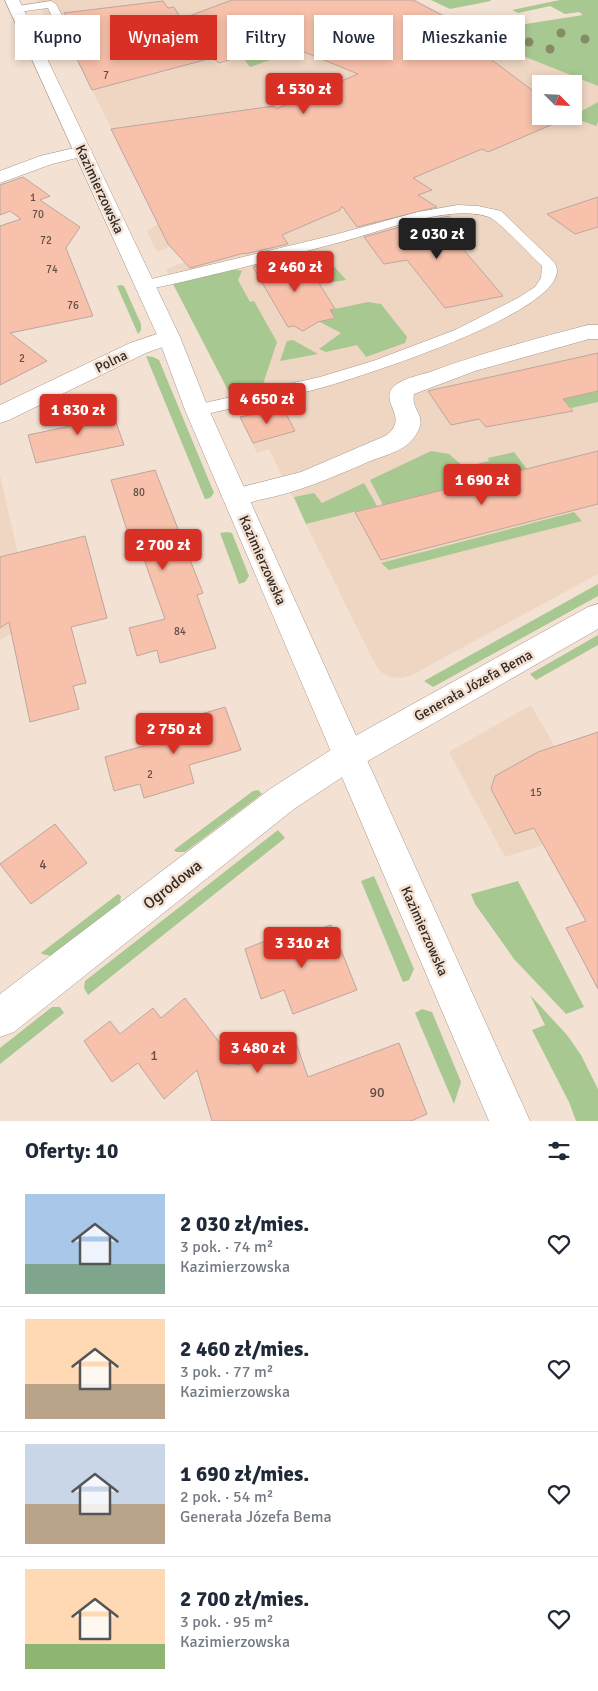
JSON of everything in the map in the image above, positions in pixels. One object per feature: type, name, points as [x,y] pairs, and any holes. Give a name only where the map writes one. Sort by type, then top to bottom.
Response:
[{"type":"main road","name":"Kazimierzowska","points":[[41,60],[169,337],[197,410],[510,1121]]},
{"type":"main road","points":[[0,177],[46,160],[83,151]]},
{"type":"main road","points":[[235,497],[309,478],[394,442],[406,431],[409,422],[409,413],[400,403],[400,395],[405,389],[467,366],[588,332],[598,332]]},
{"type":"main road","name":"Polna","points":[[0,415],[138,348],[169,337]]},
{"type":"main road","name":"Generała Józefa Bema","points":[[348,756],[598,615]]},
{"type":"main road","name":"Ogrodowa","points":[[0,1018],[282,799],[348,756]]},
{"type":"lane","points":[[15,5],[51,4],[56,15]]},
{"type":"lane","points":[[144,285],[338,239],[421,216],[472,209],[496,214],[549,266],[549,278],[540,290],[524,301],[434,344],[379,365],[323,382],[197,410]]},
{"type":"shaded area","points":[[37,0],[416,0],[444,15],[403,15],[403,60],[525,60],[525,57],[570,75],[532,75],[532,125],[582,125],[582,80],[598,86],[598,574],[410,676],[401,678],[391,677],[381,672],[374,662],[269,449],[257,453],[233,401],[166,269],[211,252],[190,238],[157,252],[147,231],[158,224],[77,60],[100,60],[100,15],[44,15]]},
{"type":"shaded area","points":[[0,475],[33,621],[0,640]]},
{"type":"shaded area","points":[[531,705],[582,794],[598,828],[505,857],[449,752]]},
{"type":"green space","points":[[431,0],[490,0],[491,1],[450,9]]},
{"type":"green space","points":[[560,0],[598,0],[598,86],[582,80],[582,75],[570,75],[525,57],[525,24],[583,15],[579,12],[565,14],[550,6],[518,13],[512,10]]},
{"type":"green space","points":[[244,60],[270,60],[250,67]]},
{"type":"green space","points":[[598,102],[598,122],[596,126],[582,121],[582,111]]},
{"type":"green space","points":[[303,251],[328,261],[346,280],[315,285],[317,280],[310,279],[301,265],[285,268],[249,265]]},
{"type":"green space","points":[[230,268],[242,271],[238,280],[250,302],[254,301],[277,342],[263,384],[229,392],[173,284]]},
{"type":"green space","points":[[117,286],[124,286],[141,324],[141,330],[138,334]]},
{"type":"green space","points":[[368,302],[381,304],[407,337],[405,343],[366,357],[357,345],[326,352],[319,349],[341,333],[318,321],[335,318],[330,310]]},
{"type":"green space","points":[[293,340],[318,354],[280,361],[287,341]]},
{"type":"green space","points":[[146,356],[159,360],[214,493],[210,498],[205,499]]},
{"type":"green space","points":[[598,391],[598,402],[571,408],[563,399]]},
{"type":"green space","points":[[431,451],[449,454],[464,467],[489,461],[488,458],[514,452],[527,469],[383,505],[370,480]]},
{"type":"green space","points":[[364,483],[377,506],[306,524],[294,497],[314,493],[322,503]]},
{"type":"green space","points":[[574,512],[582,521],[389,570],[381,563]]},
{"type":"green space","points":[[220,533],[232,533],[249,576],[245,582],[239,584]]},
{"type":"green space","points":[[598,584],[598,596],[433,687],[424,681]]},
{"type":"green space","points":[[598,635],[598,645],[536,680],[530,674]]},
{"type":"green space","points":[[258,790],[262,794],[185,852],[176,852],[174,850],[253,791]]},
{"type":"green space","points":[[278,830],[285,838],[88,995],[84,988],[85,981]]},
{"type":"green space","points":[[374,876],[414,969],[409,980],[403,982],[361,881]]},
{"type":"green space","points":[[518,881],[584,1007],[566,1014],[514,959],[475,904],[471,894]]},
{"type":"green space","points":[[118,894],[121,896],[120,903],[51,956],[41,953]]},
{"type":"green space","points":[[530,995],[567,1035],[581,1055],[598,1089],[598,1121],[576,1121],[569,1102],[532,1030],[545,1025]]},
{"type":"green space","points":[[52,1007],[60,1007],[64,1013],[0,1064],[0,1048]]},
{"type":"green space","points":[[422,1009],[432,1012],[461,1082],[454,1104],[415,1013]]},
{"type":"building","points":[[232,0],[413,0],[442,15],[403,15],[403,60],[492,60],[532,90],[532,125],[551,125],[488,152],[482,149],[413,178],[432,190],[418,195],[437,207],[357,227],[342,206],[340,210],[282,235],[288,244],[244,253],[190,268],[168,244],[111,129],[274,106],[276,109],[358,74],[324,60],[393,60],[393,15],[314,15],[314,56],[304,52],[304,15],[227,15],[227,60],[229,60],[219,63],[215,60],[217,60],[217,15],[192,15]]},
{"type":"building","points":[[163,1],[168,8],[174,7],[179,15],[110,15],[110,60],[204,60],[92,90],[77,60],[100,60],[100,15],[65,15],[64,13]]},
{"type":"building","points":[[23,177],[50,196],[40,200],[80,227],[66,248],[93,316],[10,333],[47,361],[0,385],[0,226],[21,219],[10,211],[0,215],[0,185]]},
{"type":"building","points":[[598,197],[598,227],[575,234],[547,214]]},
{"type":"building","points":[[449,216],[476,246],[463,249],[503,296],[445,308],[407,260],[384,264],[364,237],[414,223]]},
{"type":"building","points":[[295,256],[310,279],[317,280],[335,309],[330,310],[335,318],[318,322],[303,331],[294,326],[288,327],[253,267]]},
{"type":"building","points":[[598,353],[598,391],[563,399],[573,411],[486,427],[479,419],[451,425],[428,391]]},
{"type":"building","points":[[110,405],[124,445],[36,463],[28,435],[71,426],[67,414]]},
{"type":"building","points":[[283,408],[295,431],[253,443],[240,417]]},
{"type":"building","points":[[598,451],[598,504],[381,560],[355,512]]},
{"type":"building","points":[[155,470],[203,593],[197,595],[216,648],[160,663],[157,650],[137,656],[129,628],[165,619],[138,542],[131,543],[111,480]]},
{"type":"building","points":[[85,536],[107,618],[71,627],[86,683],[73,686],[79,709],[30,722],[9,622],[0,628],[0,557]]},
{"type":"building","points":[[225,707],[241,750],[189,765],[194,783],[144,798],[140,784],[114,791],[105,757],[178,736],[174,722]]},
{"type":"building","points":[[598,732],[598,989],[566,928],[586,921],[534,828],[515,834],[491,789],[495,776],[538,752]]},
{"type":"building","points":[[55,824],[87,863],[31,904],[0,864]]},
{"type":"building","points":[[331,925],[357,990],[293,1014],[284,990],[261,999],[245,949],[265,941],[274,945]]},
{"type":"building","points":[[185,998],[237,1065],[296,1043],[308,1077],[399,1043],[427,1114],[411,1121],[212,1121],[197,1070],[164,1099],[138,1063],[112,1082],[84,1041],[110,1021],[120,1034],[153,1008],[161,1018]]}]
